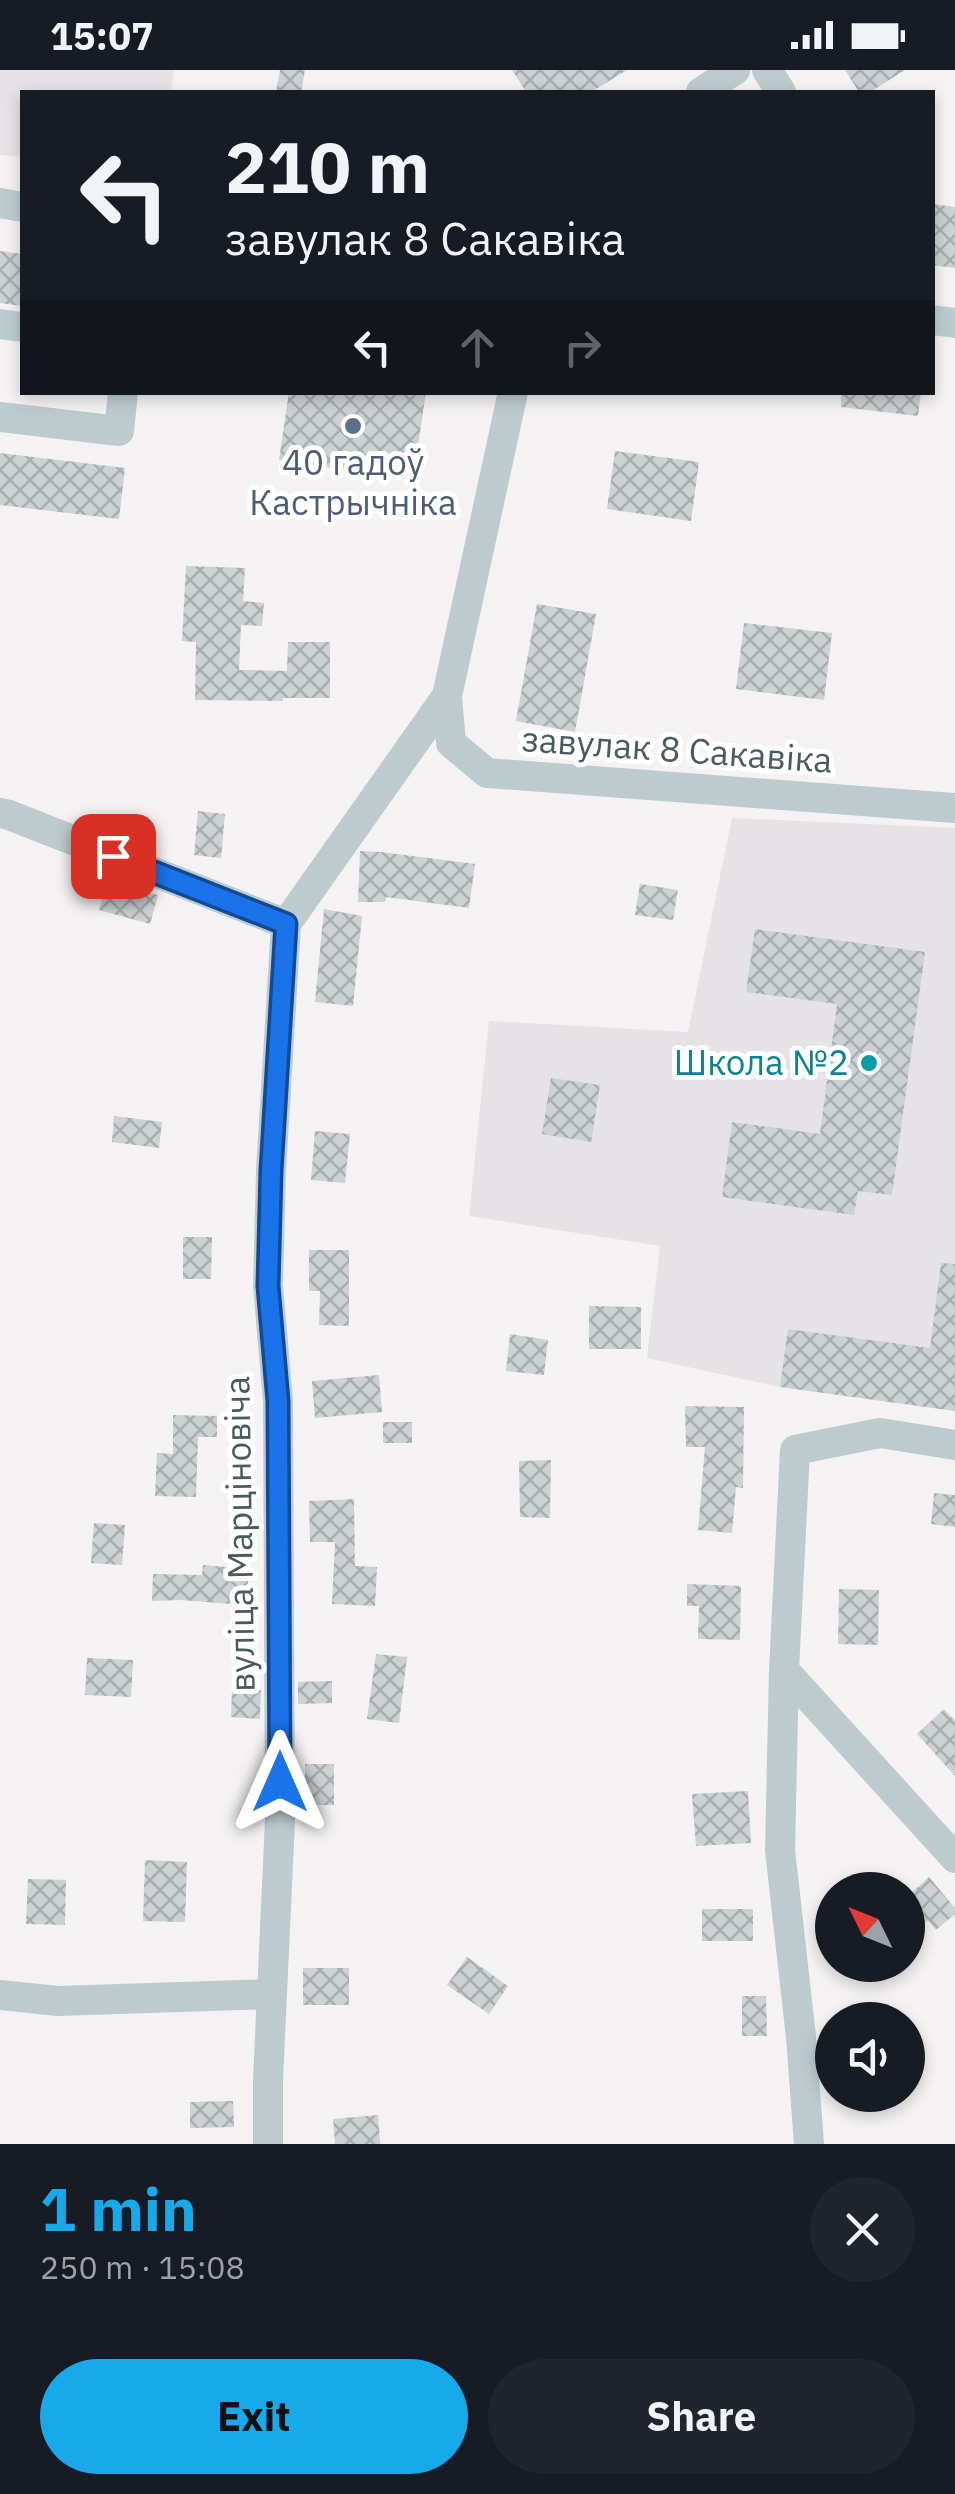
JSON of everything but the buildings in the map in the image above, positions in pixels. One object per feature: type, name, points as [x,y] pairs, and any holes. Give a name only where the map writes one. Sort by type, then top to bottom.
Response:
[{"type":"street","points":[[704,90],[736,70]]},
{"type":"street","points":[[0,417],[119,431],[122,395]]},
{"type":"street","points":[[0,813],[286,924],[447,696],[512,395]]},
{"type":"street","name":"завулак 8 Сакавіка","points":[[447,696],[451,743],[487,774],[955,808]]},
{"type":"street","name":"вуліца Марціновіча","points":[[268,2144],[280,1820],[278,1401],[268,1286],[286,924]]},
{"type":"street","points":[[810,2144],[780,1850],[795,1450],[880,1433],[955,1445]]},
{"type":"street","points":[[784,1670],[955,1858]]},
{"type":"street","points":[[0,1996],[58,2001],[272,1994]]},
{"type":"shaded area","points":[[0,70],[174,70],[171,90],[20,90],[20,157],[0,155]]},
{"type":"shaded area","points":[[732,818],[955,828],[955,1411],[780,1387],[647,1358],[660,1246],[469,1216],[489,1021],[688,1032]]},
{"type":"place","name":"40 гадоў Кастрычніка","points":[[353,426]]},
{"type":"place","name":"Школа №2","points":[[869,1063]]},
{"type":"route","points":[[113,856],[286,924],[268,1286],[278,1401],[280,1782]]}]
